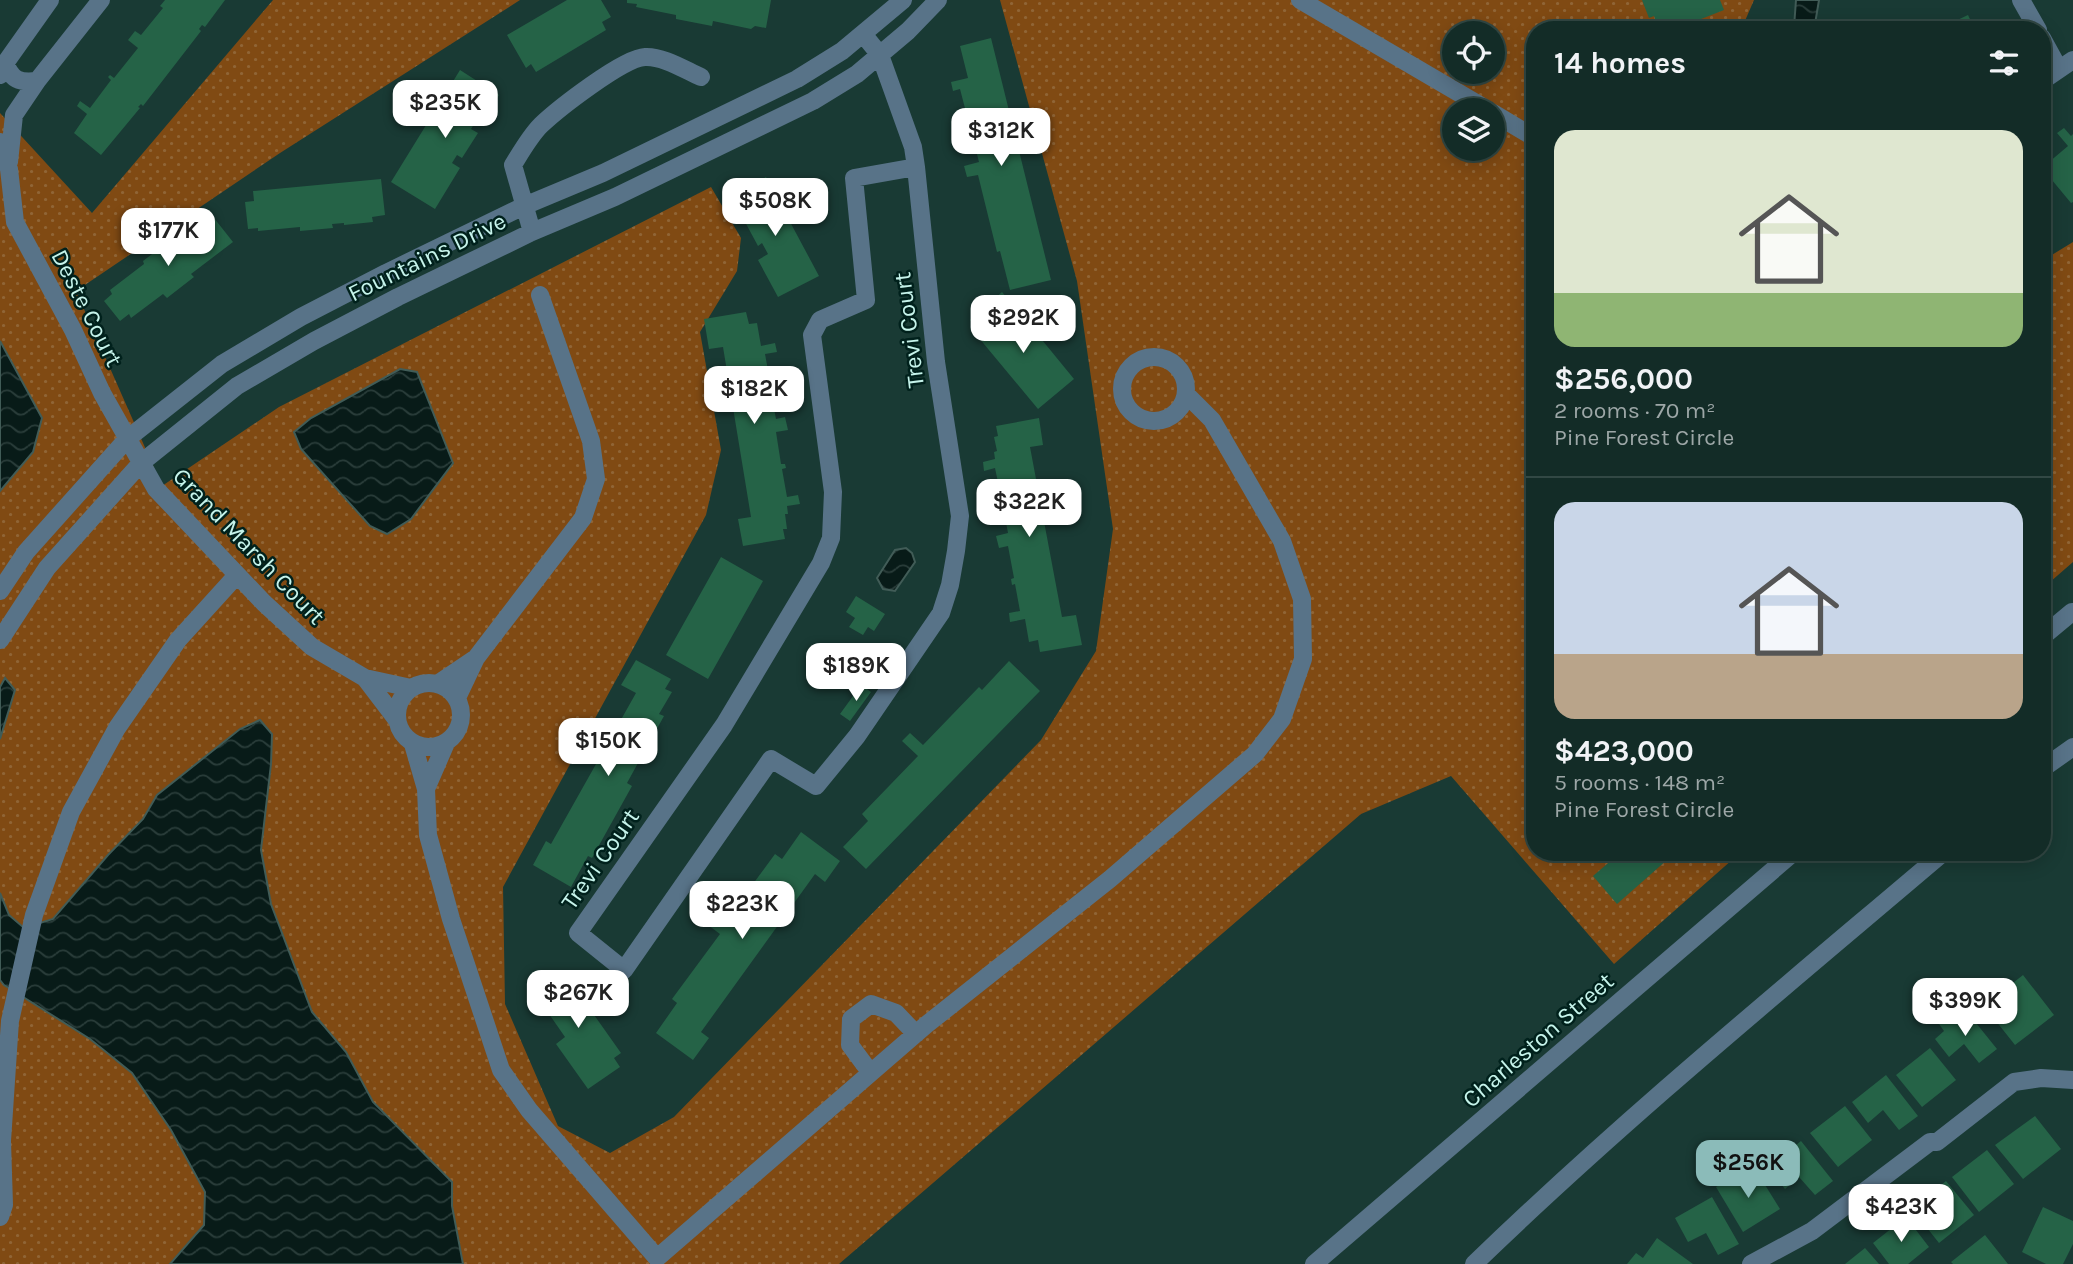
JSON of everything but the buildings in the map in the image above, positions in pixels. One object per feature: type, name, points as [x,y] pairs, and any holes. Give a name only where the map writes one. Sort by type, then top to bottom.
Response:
[{"type":"street","points":[[37,81],[24,82],[3,69],[50,0]]},
{"type":"street","name":"Deste Court","points":[[101,0],[37,81],[14,115],[9,169],[15,222],[73,330],[102,393],[141,463]]},
{"type":"street","name":"Fountains Drive","points":[[0,591],[26,552],[127,439],[222,364],[301,317],[386,273],[524,206],[603,173],[797,79],[842,51],[903,0]]},
{"type":"street","name":"Fountains Drive","points":[[0,640],[47,568],[141,463],[237,386],[398,297],[531,232],[615,197],[813,101],[880,55],[938,0]]},
{"type":"street","points":[[1300,0],[1467,98]]},
{"type":"street","points":[[2021,0],[2033,21]]},
{"type":"street","name":"Trevi Court","points":[[863,34],[880,55],[913,147],[916,167],[936,362],[960,516],[950,585],[941,613],[857,736],[816,786],[771,759],[624,970],[578,933],[724,725],[821,563],[831,538],[833,492],[812,335],[820,320],[866,300],[854,178],[916,167]]},
{"type":"street","points":[[2051,48],[2066,65],[2051,75]]},
{"type":"street","points":[[531,232],[513,165],[540,127],[569,103],[632,60],[645,57],[662,60],[701,77]]},
{"type":"street","points":[[1505,120],[1526,133]]},
{"type":"street","name":"Deste Court","points":[[0,142],[9,169]]},
{"type":"street","points":[[457,698],[476,658],[583,518],[596,479],[591,442],[540,295]]},
{"type":"street","points":[[413,744],[426,789],[428,835],[451,919],[501,1070],[529,1110],[654,1261],[870,1072],[1110,879],[1255,754],[1282,719],[1303,659],[1302,599],[1282,541],[1212,420],[1185,394]]},
{"type":"street","name":"Grand Marsh Court","points":[[141,463],[156,489],[264,603],[312,647],[365,678],[411,688]]},
{"type":"street","points":[[0,1217],[4,1205],[2,1141],[9,1021],[34,915],[71,812],[117,728],[178,640],[237,575]]},
{"type":"street","points":[[2051,630],[2072,612]]},
{"type":"street","points":[[439,684],[476,658]]},
{"type":"street","name":"Grand Marsh Court","points":[[365,678],[397,720]]},
{"type":"street","points":[[421,684],[439,684],[457,698],[462,718],[459,728],[454,737],[435,747],[413,744],[404,737],[399,727],[398,705],[403,695],[411,688],[421,684]]},
{"type":"street","points":[[426,789],[446,743]]},
{"type":"street","points":[[2051,763],[2073,747]]},
{"type":"street","name":"Charleston Street","points":[[1314,1264],[1784,861]]},
{"type":"street","points":[[1474,1264],[1542,1198],[1933,861]]},
{"type":"street","points":[[870,1072],[850,1045],[851,1019],[871,1004],[896,1013],[916,1034]]},
{"type":"street","points":[[1751,1264],[1812,1231],[1930,1143],[1937,1142],[2014,1082],[2041,1078],[2073,1080]]},
{"type":"shaded area","points":[[273,0],[520,0],[280,153],[76,291],[162,486],[279,407],[711,187],[741,238],[737,271],[700,332],[721,450],[706,515],[503,887],[505,1004],[558,1126],[610,1153],[674,1117],[1041,740],[1096,651],[1113,529],[1077,281],[1000,0],[1754,0],[1745,21],[1526,21],[1526,861],[1731,861],[1614,964],[1451,776],[1361,814],[839,1264],[0,1264],[0,113],[92,213]]},
{"type":"shaded area","points":[[2073,242],[2073,562],[2051,581],[2051,255]]},
{"type":"water","points":[[1796,0],[1819,0],[1816,21],[1794,21]]},
{"type":"water","points":[[0,341],[42,418],[33,452],[0,491]]},
{"type":"water","points":[[400,369],[417,372],[453,463],[411,519],[387,534],[370,526],[301,449],[294,432],[311,418]]},
{"type":"water","points":[[906,548],[912,553],[915,562],[895,591],[883,589],[877,578],[895,550]]},
{"type":"water","points":[[5,678],[15,690],[0,739],[0,687]]},
{"type":"water","points":[[260,720],[272,734],[261,850],[271,904],[312,1012],[346,1052],[373,1102],[452,1182],[452,1206],[463,1264],[170,1264],[204,1225],[205,1192],[171,1130],[132,1073],[90,1039],[0,980],[0,893],[9,915],[24,928],[53,919],[143,819],[157,795],[240,729]]}]
